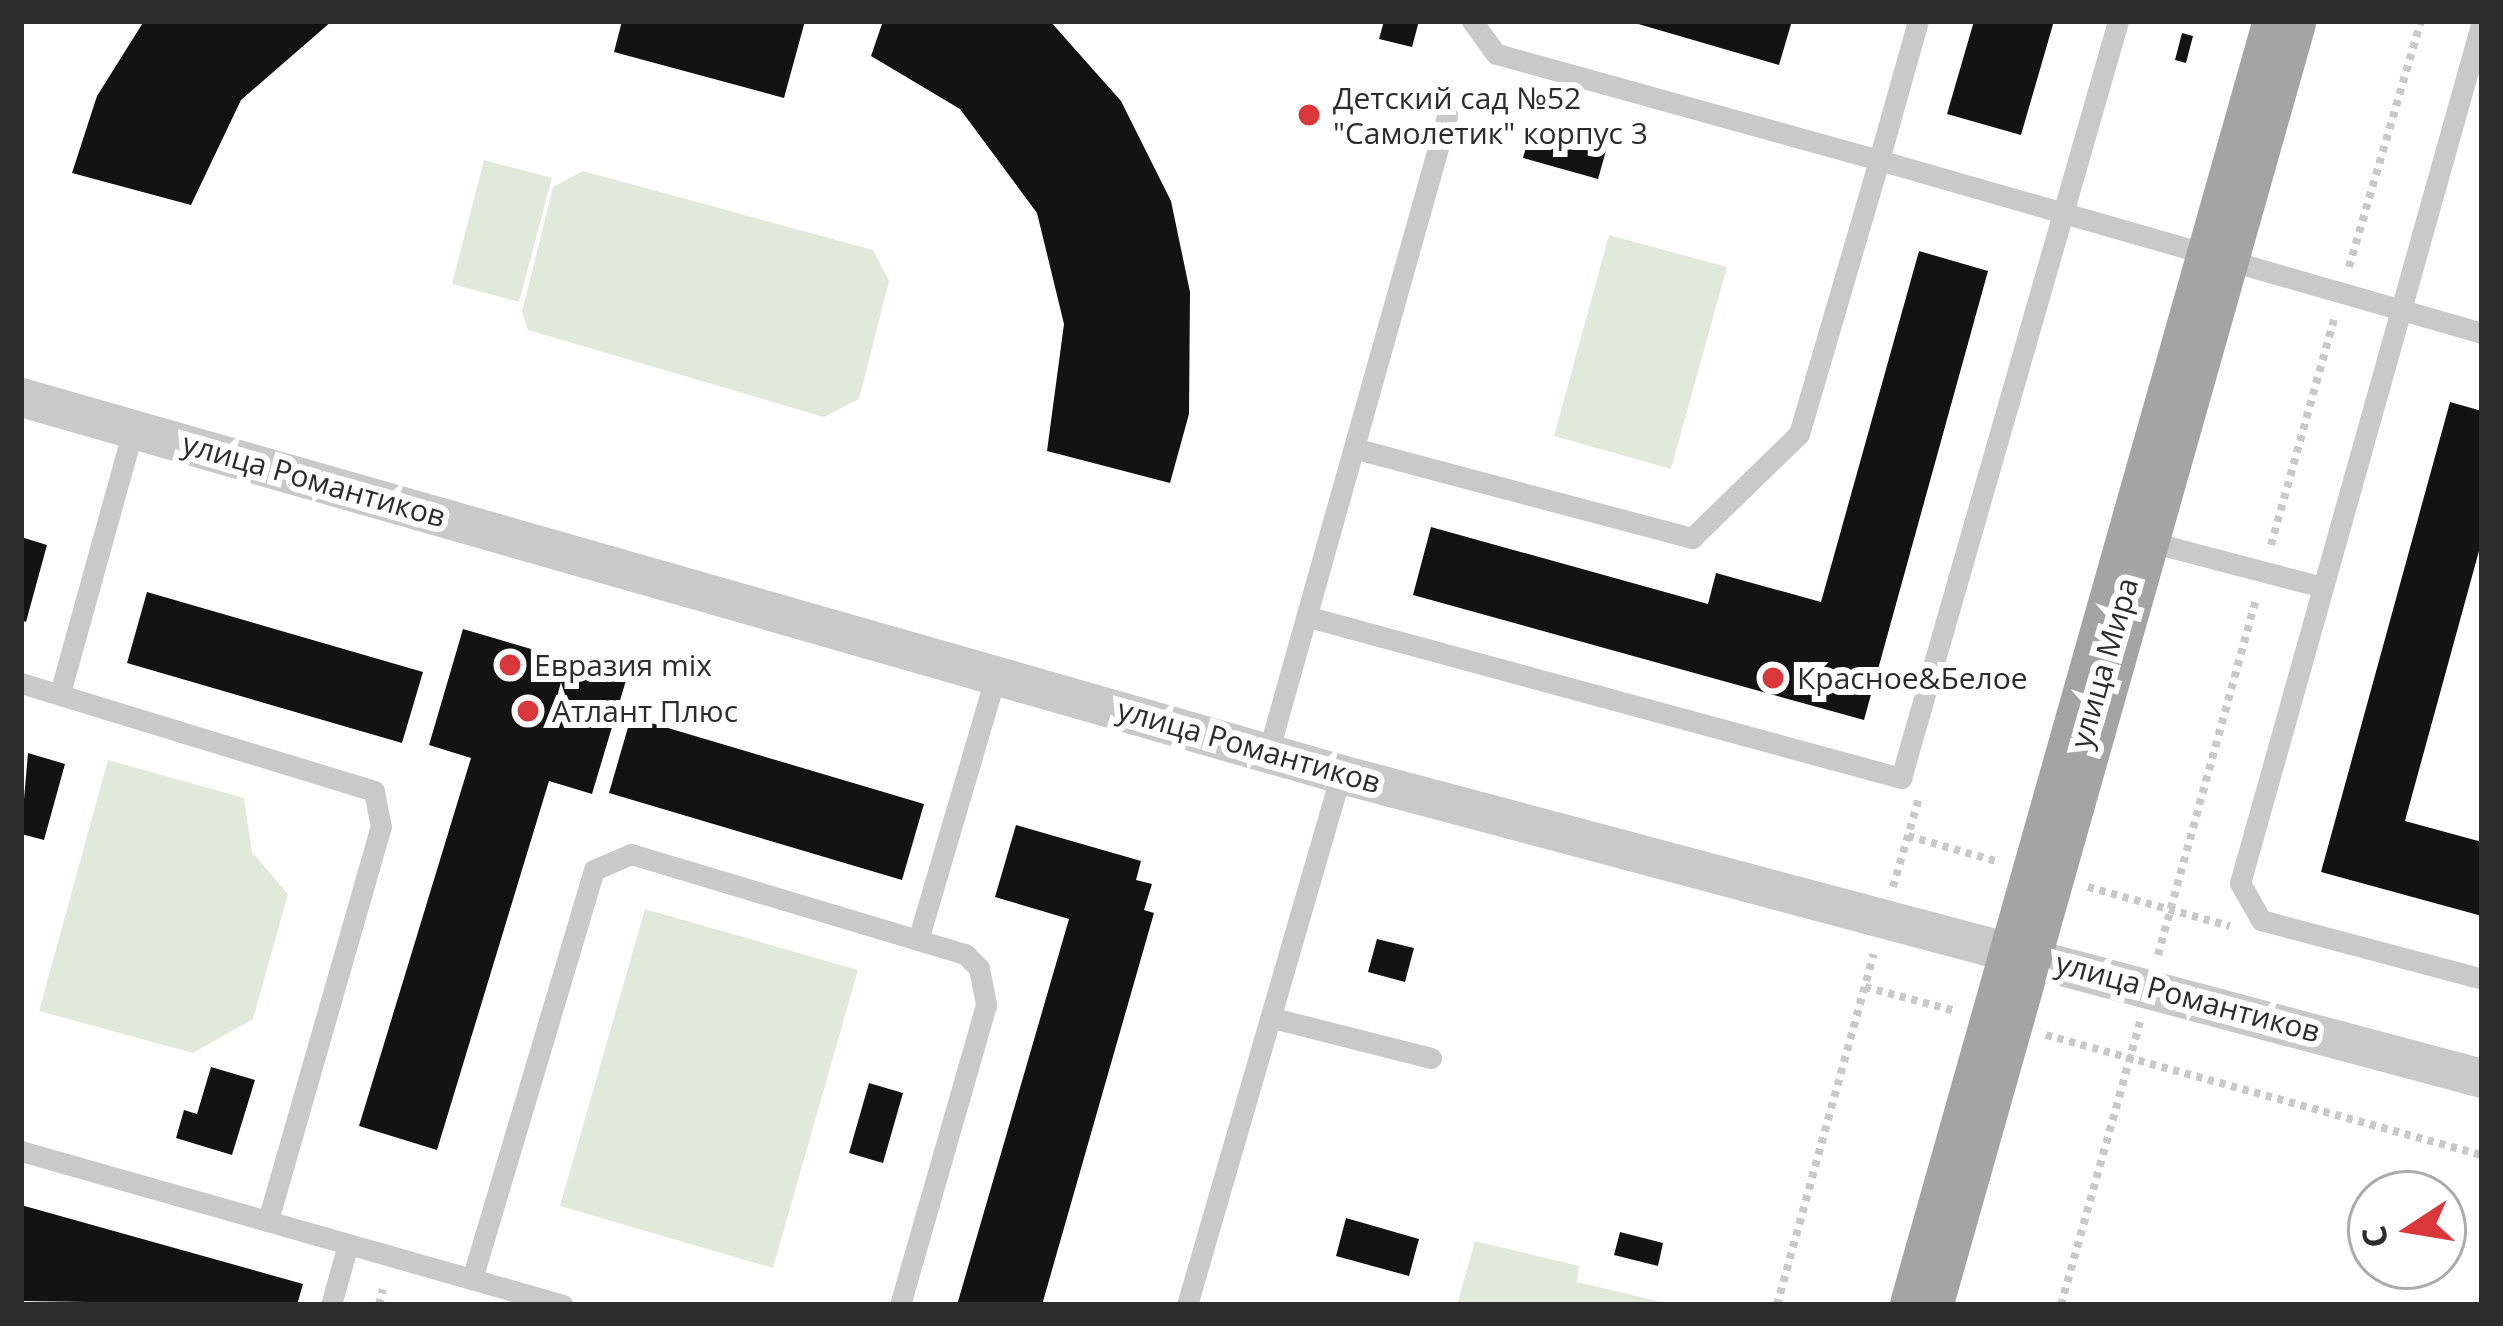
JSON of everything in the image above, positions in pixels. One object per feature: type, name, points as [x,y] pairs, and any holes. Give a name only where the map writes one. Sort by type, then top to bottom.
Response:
[{"type":"main road","name":"улица Мира","points":[[1921,1305],[2284,21]]},
{"type":"street","name":"улица Романтиков","points":[[21,397],[1268,753],[2482,1078]]},
{"type":"lane","points":[[1472,21],[1496,54],[2482,333]]},
{"type":"lane","points":[[1357,449],[1692,538],[1799,434],[1918,21]]},
{"type":"lane","points":[[1309,617],[1901,778],[2118,21]]},
{"type":"lane","points":[[2482,21],[2240,883],[2243,905],[2261,920],[2482,979]]},
{"type":"lane","points":[[1268,753],[1447,116]]},
{"type":"lane","points":[[60,693],[134,429]]},
{"type":"lane","points":[[2138,539],[2322,587]]},
{"type":"lane","points":[[918,940],[996,675]]},
{"type":"lane","points":[[21,683],[374,791],[381,826],[268,1221]]},
{"type":"lane","points":[[1187,1305],[1341,773]]},
{"type":"lane","points":[[472,1279],[594,870],[612,854],[965,955],[986,1005],[900,1305]]},
{"type":"lane","points":[[1273,1018],[1431,1058]]},
{"type":"lane","points":[[21,1151],[562,1305]]},
{"type":"lane","points":[[331,1305],[348,1244]]},
{"type":"path","points":[[2061,1305],[2420,21]]},
{"type":"path","points":[[1865,987],[2482,1155]]},
{"type":"path","points":[[379,1305],[383,1288]]},
{"type":"green space","points":[[484,160],[552,178],[519,302],[452,284]]},
{"type":"green space","points":[[583,171],[873,250],[889,281],[859,399],[824,417],[528,330],[522,312],[553,187]]},
{"type":"green space","points":[[1609,235],[1727,267],[1671,469],[1554,436]]},
{"type":"green space","points":[[108,760],[244,798],[252,852],[288,894],[253,1019],[193,1053],[39,1011]]},
{"type":"green space","points":[[645,909],[858,970],[773,1268],[560,1206]]},
{"type":"green space","points":[[1475,1241],[1579,1266],[1577,1282],[1675,1305],[1457,1305]]},
{"type":"building","points":[[144,21],[332,21],[241,100],[191,205],[72,173],[97,96]]},
{"type":"building","points":[[622,21],[805,21],[784,98],[614,52]]},
{"type":"building","points":[[883,21],[1050,21],[1121,101],[1171,201],[1190,292],[1189,414],[1170,483],[1047,451],[1064,324],[1037,213],[960,109],[871,56]]},
{"type":"building","points":[[1384,21],[1419,21],[1412,47],[1379,39]]},
{"type":"building","points":[[1628,21],[1792,21],[1779,65]]},
{"type":"building","points":[[1974,21],[2054,21],[2021,135],[1947,114]]},
{"type":"building","points":[[2182,33],[2193,36],[2186,63],[2175,60]]},
{"type":"building","points":[[1532,126],[1607,147],[1598,179],[1523,158]]},
{"type":"building","points":[[1919,251],[1988,271],[1864,720],[1413,595],[1431,527],[1708,604],[1716,573],[1821,602]]},
{"type":"building","points":[[2450,402],[2482,411],[2482,540],[2405,821],[2482,842],[2482,916],[2321,872]]},
{"type":"building","points":[[21,537],[47,545],[26,622],[21,620]]},
{"type":"building","points":[[147,592],[423,672],[402,743],[127,663]]},
{"type":"building","points":[[463,629],[627,677],[592,794],[549,781],[437,1150],[359,1126],[471,758],[429,745]]},
{"type":"building","points":[[631,717],[924,804],[902,880],[609,793]]},
{"type":"building","points":[[28,753],[65,764],[44,840],[21,834]]},
{"type":"building","points":[[1016,825],[1141,861],[1136,880],[1152,884],[1144,910],[1154,913],[1042,1305],[957,1305],[1069,919],[995,897]]},
{"type":"building","points":[[1377,939],[1414,948],[1405,982],[1368,972]]},
{"type":"building","points":[[211,1067],[255,1080],[232,1155],[176,1138],[184,1110],[197,1114]]},
{"type":"building","points":[[869,1083],[903,1093],[883,1163],[849,1153]]},
{"type":"building","points":[[21,1205],[303,1284],[297,1305],[21,1301]]},
{"type":"building","points":[[1346,1218],[1419,1239],[1409,1276],[1336,1256]]},
{"type":"building","points":[[1620,1232],[1663,1243],[1658,1266],[1614,1255]]},
{"type":"place","name":"Детский сад №52 \"Самолетик\" корпус 3","points":[[1309,115]]},
{"type":"place","name":"Евразия mix","points":[[510,665]]},
{"type":"place","name":"Красное&Белое","points":[[1773,678]]},
{"type":"place","name":"Атлант Плюс","points":[[528,711]]}]
